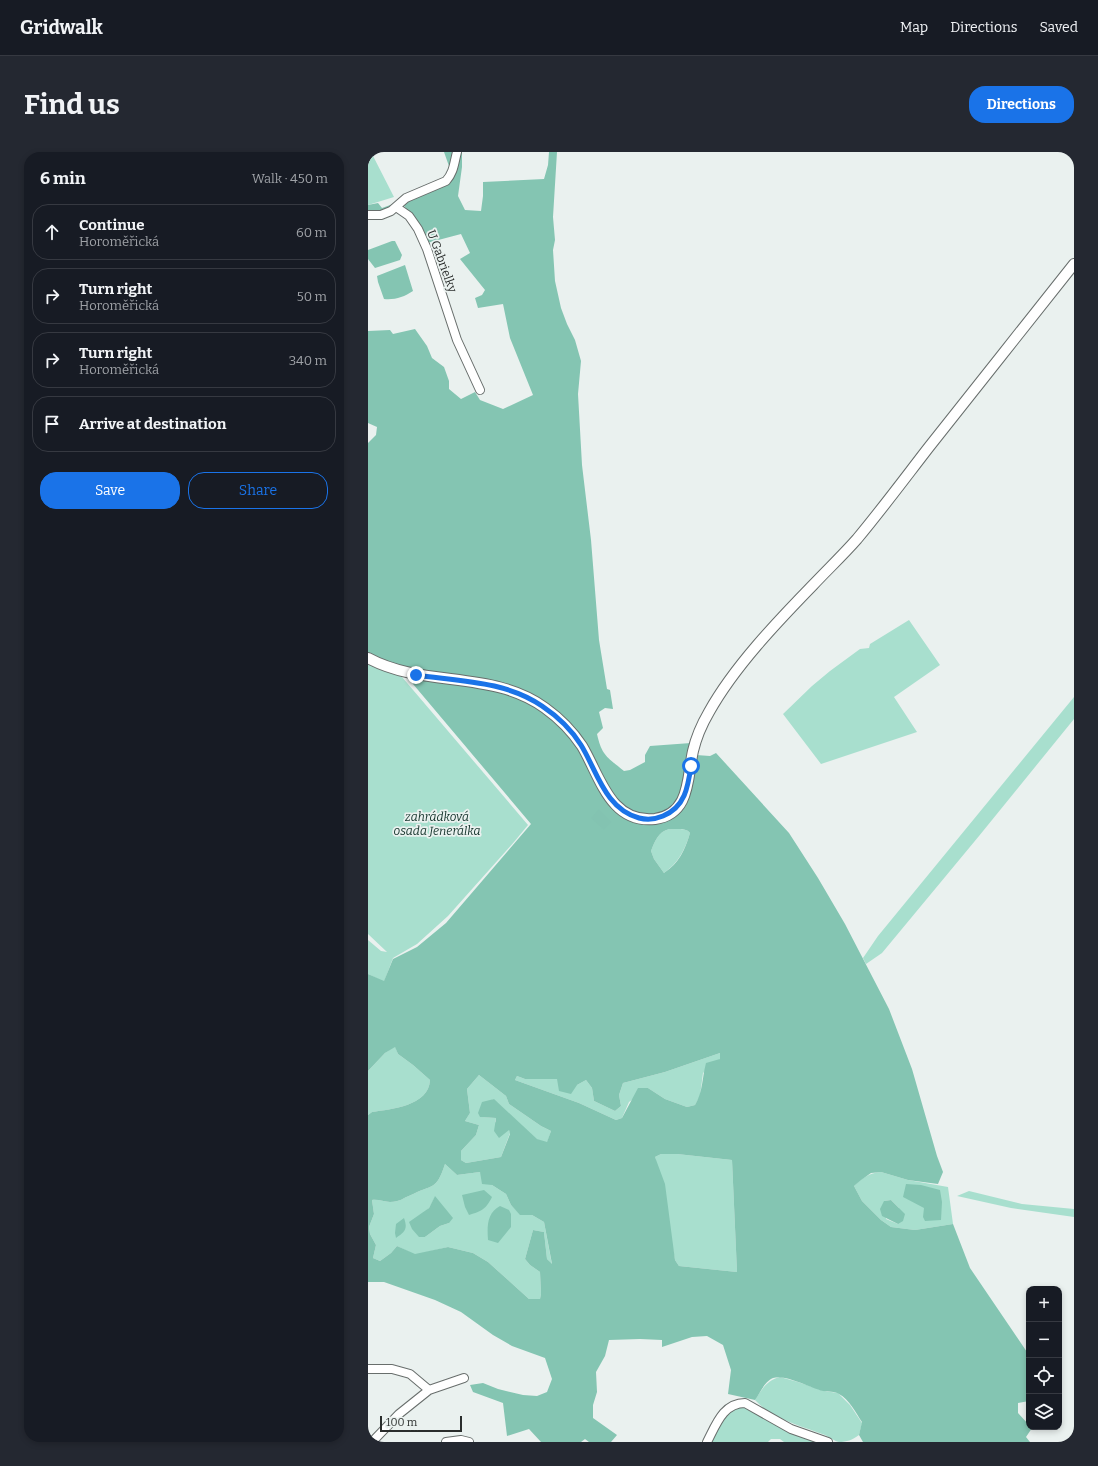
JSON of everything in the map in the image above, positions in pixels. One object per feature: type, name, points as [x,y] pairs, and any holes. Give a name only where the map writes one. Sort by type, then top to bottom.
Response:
[{"type":"main road","points":[[368,658],[392,669],[416,675],[486,684],[516,692],[533,700],[561,721],[576,738],[607,795],[616,806],[626,813],[642,818],[659,818],[671,812],[679,805],[687,790],[692,754],[700,731],[709,713],[739,669],[784,615],[855,541],[1074,264]]},
{"type":"street","points":[[368,215],[381,214],[391,211],[406,198],[446,181],[450,177],[457,152]]},
{"type":"street","name":"U Gabrielky","points":[[396,207],[409,216],[427,249],[457,340],[480,390]]},
{"type":"street","points":[[368,1369],[392,1369],[410,1374],[429,1390]]},
{"type":"street","points":[[372,1442],[399,1414],[429,1390],[464,1378]]},
{"type":"street","points":[[707,1442],[720,1418],[728,1408],[738,1403],[745,1404],[791,1428],[828,1442]]},
{"type":"street","points":[[446,1442],[461,1440],[469,1442]]},
{"type":"green space","points":[[368,152],[371,152],[394,197],[368,205]]},
{"type":"green space","points":[[909,620],[940,665],[894,697],[917,732],[821,764],[783,714],[830,671],[860,649],[869,648],[870,644]]},
{"type":"green space","name":"zahrádková osada Jenerálka","points":[[368,664],[402,677],[528,825],[448,916],[417,944],[393,958],[384,982],[368,974],[368,940],[381,951],[387,952],[368,934]]},
{"type":"green space","points":[[1074,697],[1074,719],[882,953],[866,964],[863,958],[878,936]]},
{"type":"green space","points":[[669,829],[683,829],[690,833],[680,856],[664,873],[654,859],[651,851],[662,832]]},
{"type":"green space","points":[[395,1046],[398,1054],[430,1080],[428,1089],[423,1096],[408,1105],[372,1112],[368,1115],[368,1071],[385,1053]]},
{"type":"green space","points":[[720,1053],[720,1059],[703,1073],[700,1096],[695,1105],[687,1107],[665,1099],[648,1088],[629,1102],[622,1118],[616,1120],[579,1103],[515,1080],[517,1076],[525,1079],[557,1079],[577,1085],[586,1080],[592,1088],[594,1101],[615,1111],[621,1106],[619,1095],[623,1083],[665,1072]]},
{"type":"green space","points":[[479,1075],[506,1096],[509,1104],[541,1126],[551,1131],[547,1143],[536,1139],[493,1099],[481,1117],[496,1118],[495,1122],[509,1130],[510,1133],[501,1157],[466,1163],[461,1160],[461,1151],[476,1135],[479,1125],[465,1121],[470,1113],[467,1089]]},
{"type":"green space","points":[[661,1154],[677,1154],[732,1160],[737,1272],[679,1266],[675,1260],[655,1157]]},
{"type":"green space","points":[[445,1164],[457,1175],[480,1172],[492,1185],[506,1194],[511,1205],[520,1214],[532,1215],[544,1222],[552,1265],[547,1259],[544,1232],[533,1230],[525,1259],[530,1265],[540,1272],[540,1299],[529,1299],[488,1262],[473,1253],[448,1247],[415,1255],[397,1246],[391,1253],[380,1261],[373,1258],[376,1245],[370,1234],[369,1227],[374,1214],[372,1200],[390,1202],[399,1201],[433,1186],[442,1173]],"holes":[[[435,1197],[449,1223],[440,1226],[425,1237],[422,1214],[429,1208]]]},
{"type":"green space","points":[[881,1172],[908,1180],[948,1187],[953,1224],[915,1230],[891,1227],[881,1220],[862,1201],[854,1186],[866,1176]],"holes":[[[891,1200],[899,1208],[898,1224],[886,1219],[884,1201]]]},
{"type":"green space","points":[[969,1191],[1022,1204],[1074,1209],[1074,1217],[1011,1208],[957,1196]]},
{"type":"green space","points":[[780,1377],[824,1391],[838,1393],[850,1405],[862,1423],[859,1435],[847,1441],[839,1442],[779,1417],[762,1407],[755,1400],[768,1383],[775,1378]]},
{"type":"green space","points":[[737,1408],[747,1408],[820,1442],[784,1442],[780,1439],[771,1439],[768,1442],[711,1442],[724,1417],[732,1410]]},
{"type":"shaded area","points":[[444,152],[462,152],[462,167],[458,196],[465,210],[481,211],[483,182],[544,179],[548,165],[549,152],[557,152],[553,217],[555,240],[553,250],[555,281],[561,308],[575,340],[581,361],[578,394],[582,465],[591,540],[599,640],[607,689],[610,690],[613,709],[605,708],[599,712],[603,728],[597,734],[603,752],[624,771],[630,770],[645,762],[645,755],[650,746],[691,743],[681,795],[675,803],[661,813],[644,813],[627,808],[619,803],[547,704],[535,696],[517,688],[472,678],[393,665],[368,654],[368,443],[376,435],[377,427],[368,423],[368,331],[390,330],[393,334],[415,329],[427,346],[432,358],[444,367],[449,381],[449,389],[461,399],[475,392],[480,400],[503,409],[533,395],[510,338],[503,304],[478,308],[475,298],[482,295],[485,290],[460,259],[470,253],[461,234],[427,243],[418,225],[402,203],[442,185],[450,169]]},
{"type":"shaded area","points":[[378,203],[382,208],[393,204],[393,208],[379,213],[368,213],[368,205]]},
{"type":"shaded area","points":[[395,241],[402,255],[400,260],[375,268],[368,259],[368,250]]},
{"type":"shaded area","points":[[405,265],[413,291],[399,298],[384,299],[377,276]]},
{"type":"shaded area","points":[[410,678],[486,688],[531,703],[558,724],[568,735],[632,820],[683,807],[691,791],[696,755],[710,756],[716,753],[789,833],[845,924],[889,1009],[912,1069],[943,1172],[938,1184],[908,1180],[881,1172],[871,1173],[854,1186],[862,1201],[881,1220],[891,1227],[915,1230],[953,1224],[970,1268],[1026,1351],[1026,1402],[1018,1403],[1018,1413],[1026,1422],[1026,1430],[1031,1430],[1026,1437],[1030,1442],[863,1442],[859,1435],[862,1422],[843,1396],[837,1393],[823,1391],[778,1377],[773,1378],[768,1382],[755,1400],[728,1394],[731,1370],[723,1345],[707,1336],[692,1337],[662,1347],[662,1340],[609,1340],[605,1356],[596,1372],[597,1392],[593,1405],[593,1418],[617,1435],[611,1442],[589,1442],[585,1439],[581,1442],[541,1442],[529,1429],[507,1436],[503,1403],[473,1392],[470,1385],[483,1383],[498,1389],[523,1395],[537,1396],[547,1392],[552,1379],[545,1358],[512,1346],[493,1335],[461,1312],[435,1300],[384,1282],[368,1282],[368,1115],[372,1112],[408,1105],[416,1101],[423,1096],[428,1089],[430,1080],[398,1054],[395,1047],[385,1053],[368,1071],[368,974],[384,981],[393,959],[417,947],[446,923],[531,824],[413,684]],"holes":[[[669,829],[683,829],[690,833],[681,856],[674,865],[664,873],[654,859],[651,851],[657,837],[662,832]],[[720,1053],[720,1059],[706,1063],[701,1090],[695,1105],[687,1107],[665,1099],[648,1088],[638,1088],[622,1118],[616,1120],[579,1103],[515,1080],[517,1076],[525,1079],[557,1079],[559,1091],[571,1094],[577,1085],[586,1080],[592,1088],[594,1101],[615,1111],[621,1106],[619,1095],[623,1083],[665,1072]],[[479,1075],[506,1096],[509,1104],[541,1126],[551,1131],[547,1142],[537,1139],[494,1099],[482,1102],[478,1113],[480,1117],[496,1118],[494,1131],[499,1138],[509,1130],[510,1134],[501,1157],[466,1163],[461,1160],[461,1151],[476,1135],[479,1125],[465,1121],[470,1113],[467,1089]],[[661,1154],[677,1154],[732,1160],[737,1272],[679,1266],[675,1260],[665,1184],[655,1157]],[[445,1164],[457,1175],[480,1172],[482,1184],[492,1185],[506,1194],[511,1205],[520,1215],[532,1215],[544,1222],[552,1264],[547,1259],[544,1232],[533,1230],[525,1259],[530,1265],[540,1272],[540,1299],[529,1299],[488,1262],[473,1253],[448,1247],[415,1254],[397,1246],[391,1253],[380,1261],[373,1258],[376,1245],[370,1234],[369,1227],[374,1214],[372,1200],[390,1202],[399,1201],[433,1186],[442,1173]]]},
{"type":"shaded area","points":[[599,809],[612,822],[604,830],[591,818]]},
{"type":"shaded area","points":[[906,1184],[921,1185],[940,1190],[942,1202],[941,1220],[925,1221],[923,1217],[924,1208],[903,1197]]},
{"type":"shaded area","points":[[484,1190],[492,1197],[490,1201],[483,1209],[469,1215],[462,1195]]},
{"type":"shaded area","points":[[435,1196],[453,1218],[449,1223],[440,1226],[425,1237],[419,1237],[412,1229],[409,1222],[429,1208]]},
{"type":"shaded area","points":[[891,1200],[905,1214],[903,1221],[898,1224],[882,1216],[880,1209],[884,1201]]},
{"type":"shaded area","points":[[500,1206],[509,1210],[511,1214],[511,1227],[498,1243],[488,1240],[488,1230],[492,1212]]},
{"type":"shaded area","points":[[404,1218],[406,1228],[402,1234],[396,1238],[396,1224]]},
{"type":"route","points":[[416,675],[486,684],[516,692],[544,707],[561,721],[576,738],[591,763],[607,795],[616,806],[626,813],[634,816],[651,819],[659,818],[675,809],[685,796],[691,766]]}]
